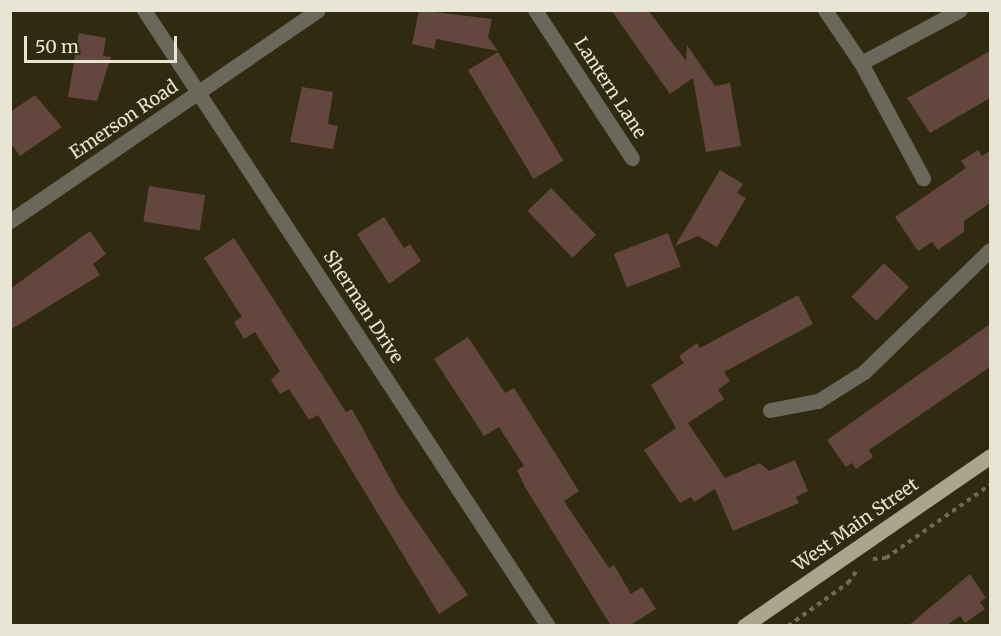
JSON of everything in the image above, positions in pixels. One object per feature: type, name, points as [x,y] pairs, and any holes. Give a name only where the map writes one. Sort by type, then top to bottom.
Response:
[{"type":"main road","name":"West Main Street","points":[[744,626],[990,456]]},
{"type":"street","name":"Sherman Drive","points":[[144,10],[548,626]]},
{"type":"street","name":"Emerson Road","points":[[10,221],[318,10]]},
{"type":"street","name":"Lantern Lane","points":[[535,10],[632,158]]},
{"type":"street","points":[[825,10],[861,63],[922,178]]},
{"type":"street","points":[[861,63],[960,10]]},
{"type":"street","points":[[770,410],[818,400],[864,372],[990,250]]},
{"type":"path","points":[[788,626],[873,558],[886,558],[990,485]]},
{"type":"building","points":[[419,10],[492,19],[488,37],[498,51],[436,39],[434,49],[412,44]]},
{"type":"building","points":[[611,10],[648,10],[686,61],[687,45],[715,86],[730,83],[741,146],[706,152],[693,78],[670,94]]},
{"type":"building","points":[[79,33],[106,38],[103,56],[111,57],[97,101],[68,97]]},
{"type":"building","points":[[990,51],[990,98],[930,133],[907,98]]},
{"type":"building","points":[[498,52],[563,161],[533,179],[468,70]]},
{"type":"building","points":[[302,87],[333,92],[328,124],[338,126],[333,149],[290,142]]},
{"type":"building","points":[[35,95],[62,127],[20,156],[10,142],[10,112]]},
{"type":"building","points":[[978,150],[982,156],[990,151],[990,203],[964,221],[964,232],[938,250],[932,242],[918,251],[895,217],[966,168],[961,161]]},
{"type":"building","points":[[720,170],[743,184],[737,193],[746,198],[717,247],[698,236],[675,246]]},
{"type":"building","points":[[149,186],[205,195],[200,230],[143,222]]},
{"type":"building","points":[[551,188],[596,235],[572,258],[527,211]]},
{"type":"building","points":[[384,217],[404,248],[410,244],[421,261],[389,284],[357,234]]},
{"type":"building","points":[[90,231],[106,254],[93,264],[100,275],[10,330],[10,289]]},
{"type":"building","points":[[668,233],[681,267],[627,287],[614,254]]},
{"type":"building","points":[[234,238],[346,412],[352,409],[399,495],[468,595],[439,614],[318,415],[309,420],[289,389],[280,394],[271,380],[280,371],[255,332],[244,339],[234,322],[242,317],[204,258]]},
{"type":"building","points":[[884,263],[909,287],[877,321],[851,297]]},
{"type":"building","points":[[798,295],[813,324],[724,372],[730,381],[718,390],[724,399],[688,423],[725,478],[760,463],[769,471],[795,460],[808,491],[796,497],[799,503],[733,531],[715,489],[694,502],[691,497],[680,503],[644,450],[676,428],[651,385],[684,363],[679,356],[697,343],[700,348]]},
{"type":"building","points":[[990,324],[990,367],[869,450],[873,457],[856,469],[852,463],[846,467],[827,440]]},
{"type":"building","points":[[468,337],[505,393],[514,388],[579,491],[564,501],[609,568],[614,565],[631,594],[642,587],[656,609],[629,626],[611,626],[525,487],[517,470],[524,466],[499,427],[484,436],[434,359]]},
{"type":"building","points":[[970,574],[986,598],[980,602],[985,609],[965,623],[960,616],[946,626],[908,626]]}]
